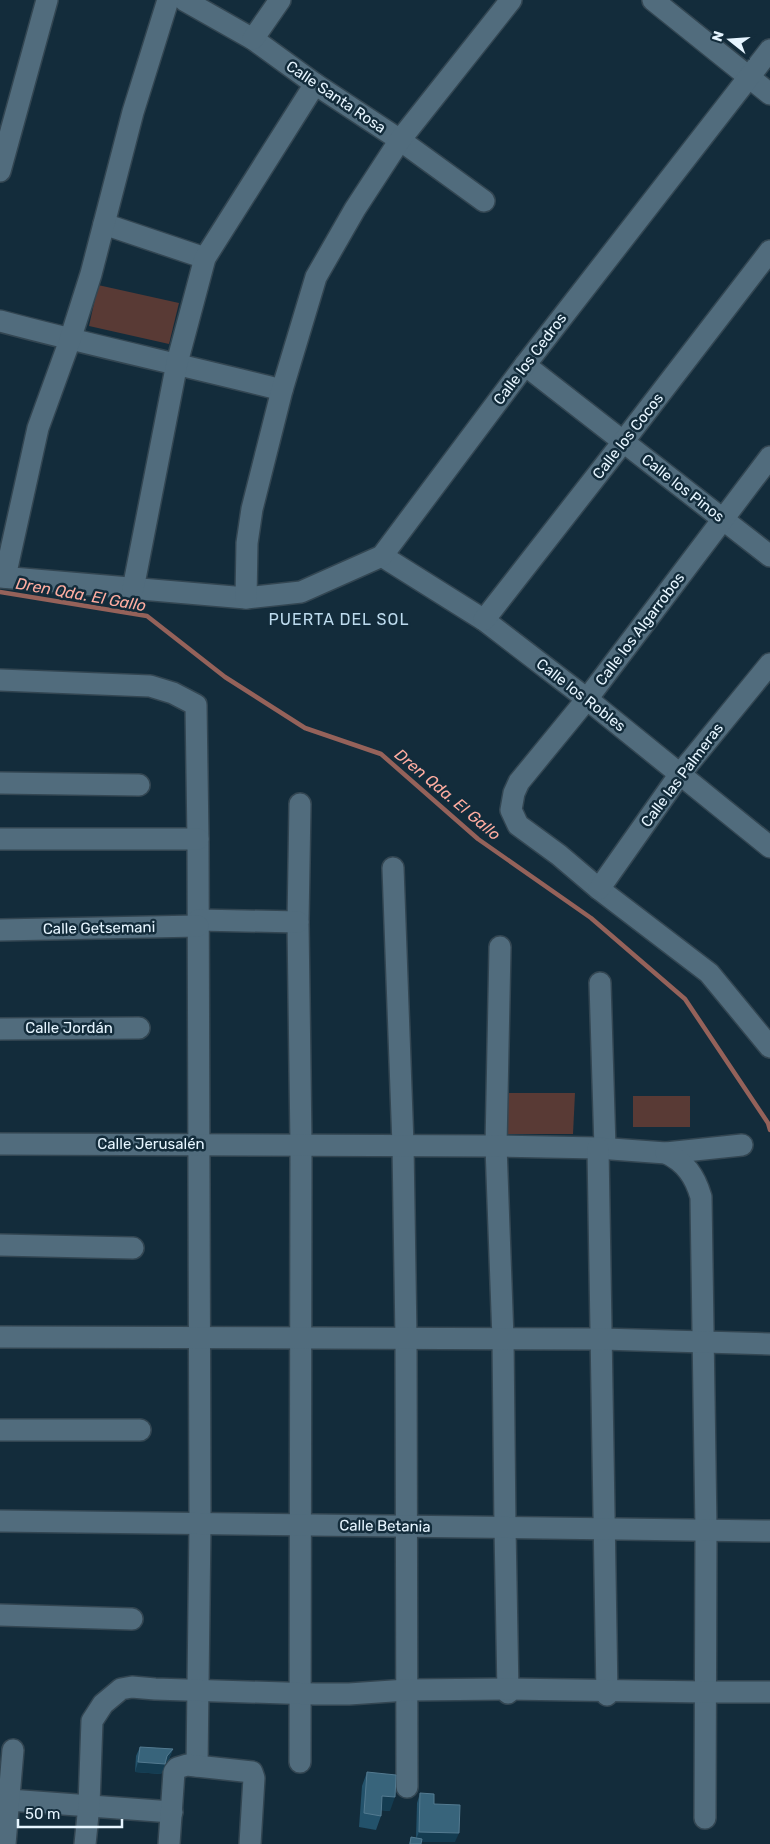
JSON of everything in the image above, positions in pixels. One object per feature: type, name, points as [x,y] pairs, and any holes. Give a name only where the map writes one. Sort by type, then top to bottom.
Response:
[{"type":"street","points":[[0,171],[47,0]]},
{"type":"street","points":[[3,577],[38,428],[70,340],[91,274],[133,112],[168,0]]},
{"type":"street","name":"Calle Santa Rosa","points":[[184,0],[253,39],[315,84],[400,140],[484,201]]},
{"type":"street","points":[[253,39],[280,0]]},
{"type":"street","points":[[246,598],[247,543],[252,509],[282,390],[316,277],[355,209],[400,140],[511,0]]},
{"type":"street","points":[[653,0],[770,94]]},
{"type":"street","name":"Calle los Cedros","points":[[3,577],[246,598],[301,592],[382,556],[525,365],[770,50]]},
{"type":"street","points":[[133,589],[177,363],[205,258],[315,84]]},
{"type":"street","points":[[104,224],[205,258]]},
{"type":"street","name":"Calle los Cocos","points":[[484,620],[770,251]]},
{"type":"street","points":[[0,321],[70,340],[177,363],[282,390]]},
{"type":"street","name":"Calle los Pinos","points":[[525,365],[770,556]]},
{"type":"street","name":"Calle los Algarrobos","points":[[599,889],[559,854],[518,825],[511,810],[511,801],[519,782],[587,699],[770,457]]},
{"type":"street","name":"Calle los Robles","points":[[382,556],[484,620],[587,699],[770,847]]},
{"type":"street","name":"Calle las Palmeras","points":[[599,889],[680,774],[770,664]]},
{"type":"street","points":[[0,680],[150,686],[173,693],[196,704],[200,1338],[197,1766]]},
{"type":"street","points":[[0,784],[139,785]]},
{"type":"street","points":[[300,804],[298,922],[301,1145],[300,1762]]},
{"type":"street","points":[[0,839],[198,840]]},
{"type":"street","points":[[393,868],[403,1145],[406,1339],[407,1787]]},
{"type":"street","points":[[599,889],[709,973],[770,1047]]},
{"type":"street","name":"Calle Getsemani","points":[[0,930],[198,923],[298,922]]},
{"type":"street","points":[[500,947],[496,1146],[503,1339],[508,1691]]},
{"type":"street","points":[[600,984],[602,1339],[607,1693]]},
{"type":"street","name":"Calle Jordán","points":[[0,1029],[139,1028]]},
{"type":"street","name":"Calle Jerusalén","points":[[0,1144],[496,1146],[602,1148],[666,1152],[742,1145]]},
{"type":"street","points":[[666,1152],[680,1159],[697,1182],[701,1197],[706,1530],[705,1818]]},
{"type":"street","points":[[0,1245],[133,1248]]},
{"type":"street","points":[[0,1337],[602,1339],[770,1344]]},
{"type":"street","points":[[0,1430],[140,1430]]},
{"type":"street","name":"Calle Betania","points":[[0,1521],[770,1531]]},
{"type":"street","points":[[0,1615],[132,1619]]},
{"type":"street","points":[[85,1844],[89,1805],[92,1721],[103,1704],[121,1690],[132,1687],[199,1691],[349,1694],[407,1690],[607,1693],[770,1692]]},
{"type":"street","points":[[5,1844],[13,1750]]},
{"type":"street","points":[[169,1844],[174,1772],[182,1766],[197,1766],[252,1772],[254,1778],[250,1844]]},
{"type":"street","points":[[9,1800],[172,1812]]},
{"type":"shaded area","points":[[98,285],[179,303],[169,344],[89,326]]},
{"type":"shaded area","points":[[508,1093],[575,1093],[573,1134],[507,1134]]},
{"type":"shaded area","points":[[633,1096],[690,1096],[690,1127],[633,1127]]},
{"type":"building","points":[[140,1747],[173,1749],[167,1756],[165,1764],[138,1762]]},
{"type":"building","points":[[367,1772],[396,1775],[395,1797],[382,1796],[381,1816],[364,1813]]},
{"type":"building","points":[[420,1793],[434,1794],[434,1804],[460,1805],[459,1833],[419,1832]]},
{"type":"building","points":[[411,1837],[422,1839],[421,1844],[410,1844]]},
{"type":"waterway","name":"Dren Qda. El Gallo","points":[[0,592],[147,616],[225,677],[305,728],[381,754],[478,839],[591,918],[685,999],[768,1123],[770,1130]]},
{"type":"district","name":"PUERTA DEL SOL","points":[[339,619]]}]
